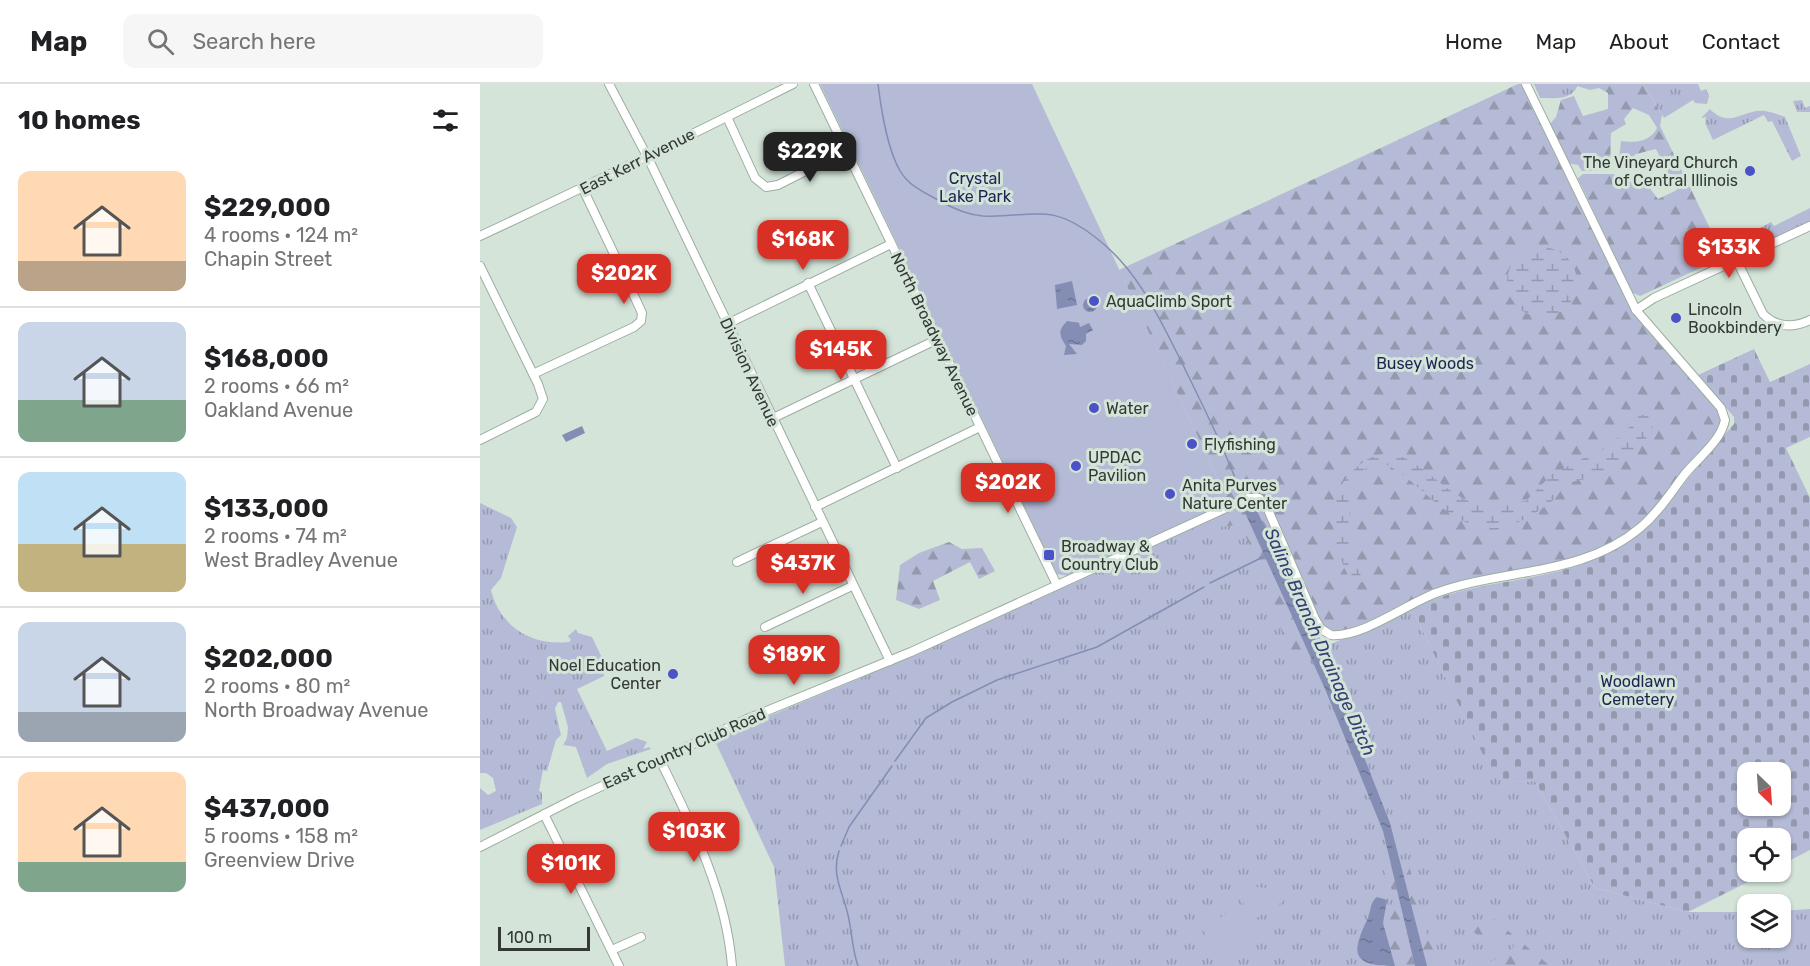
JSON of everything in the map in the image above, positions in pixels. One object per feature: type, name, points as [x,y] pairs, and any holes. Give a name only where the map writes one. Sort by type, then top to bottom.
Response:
[{"type":"street","name":"Division Avenue","points":[[609,84],[646,154],[890,662]]},
{"type":"street","name":"East Kerr Avenue","points":[[480,236],[583,189],[646,154],[793,84]]},
{"type":"street","name":"North Broadway Avenue","points":[[814,84],[1057,585]]},
{"type":"street","points":[[1526,84],[1636,310],[1654,298],[1810,226]]},
{"type":"street","points":[[727,117],[755,178],[766,187],[778,185],[847,150]]},
{"type":"street","points":[[533,374],[634,327],[642,317],[583,189]]},
{"type":"street","points":[[727,324],[891,244]]},
{"type":"street","points":[[1737,261],[1768,320],[1784,326],[1810,320]]},
{"type":"street","points":[[480,266],[542,396],[542,404],[536,412],[480,440]]},
{"type":"street","points":[[808,283],[897,468]]},
{"type":"street","name":"East Country Club Road","points":[[480,847],[544,814],[784,703],[890,662],[1242,500],[1255,497],[1266,505],[1319,626],[1331,635],[1344,635],[1457,586],[1572,564],[1598,554],[1631,535],[1650,519],[1722,429],[1723,413],[1708,392],[1636,310]]},
{"type":"street","points":[[771,418],[938,339]]},
{"type":"street","points":[[815,507],[980,427]]},
{"type":"street","points":[[737,562],[822,522]]},
{"type":"street","points":[[765,627],[852,586]]},
{"type":"street","points":[[660,760],[706,860],[729,935],[732,966]]},
{"type":"street","points":[[544,814],[619,966]]},
{"type":"street","points":[[612,950],[641,937]]},
{"type":"green space","name":"Crystal Lake Park","points":[[820,84],[1032,84],[1229,503],[1068,576],[1057,574]]},
{"type":"green space","name":"Busey Woods","points":[[1518,84],[1526,84],[1636,310],[1720,408],[1724,424],[1650,519],[1598,554],[1457,586],[1354,631],[1326,633],[1259,498],[1230,505],[1119,270]]},
{"type":"green space","points":[[1534,84],[1578,84],[1576,89],[1567,96],[1540,98]]},
{"type":"green space","points":[[1578,84],[1643,84],[1662,115],[1660,126],[1724,257],[1640,296],[1631,292],[1578,178],[1583,174],[1613,174],[1626,182],[1645,182],[1658,199],[1677,190],[1656,149],[1636,154],[1625,162],[1619,159],[1621,141],[1632,142],[1646,139],[1657,128],[1649,115],[1633,108],[1624,119],[1626,124],[1611,133],[1610,170],[1582,171],[1578,165],[1566,163],[1549,125],[1556,117],[1561,100],[1574,96],[1583,116],[1608,109],[1608,93],[1599,88],[1590,90],[1577,86]]},
{"type":"green space","points":[[1643,84],[1698,84],[1701,91],[1706,89],[1709,96],[1707,104],[1695,103],[1693,100],[1664,118]]},
{"type":"green space","points":[[1802,100],[1805,108],[1810,106],[1810,112],[1797,112],[1793,101]]},
{"type":"green space","points":[[1710,109],[1724,118],[1757,111],[1768,111],[1785,117],[1801,156],[1792,161],[1772,121],[1768,122],[1764,115],[1713,140],[1705,123],[1706,117],[1701,118]]},
{"type":"green space","points":[[1810,208],[1810,222],[1734,258],[1731,249],[1762,233],[1760,228],[1771,222],[1774,226]]},
{"type":"green space","points":[[1542,247],[1555,250],[1567,257],[1574,269],[1577,282],[1574,295],[1567,307],[1555,314],[1542,317],[1529,314],[1517,307],[1510,295],[1507,282],[1510,269],[1517,257],[1529,250]]},
{"type":"green space","name":"Woodlawn Cemetery","points":[[1754,349],[1770,382],[1810,364],[1810,437],[1786,448],[1810,498],[1810,850],[1791,860],[1791,828],[1737,828],[1737,882],[1748,882],[1688,912],[1595,888],[1535,781],[1517,782],[1494,777],[1412,609],[1450,594],[1570,568],[1622,544],[1662,509],[1680,489],[1734,424],[1734,417],[1698,375]]},
{"type":"green space","points":[[1656,411],[1651,431],[1635,451],[1625,459],[1594,477],[1567,484],[1555,499],[1540,510],[1516,523],[1500,528],[1475,525],[1459,519],[1391,467],[1376,460],[1352,480],[1349,500],[1351,555],[1364,582],[1353,583],[1343,565],[1334,532],[1333,510],[1336,495],[1341,485],[1358,466],[1375,456],[1391,454],[1406,458],[1448,489],[1480,504],[1497,505],[1526,501],[1552,474],[1602,449],[1623,434],[1639,416]]},
{"type":"green space","points":[[1252,501],[1261,506],[1267,517],[1324,647],[1412,609],[1494,776],[1517,782],[1535,781],[1595,888],[1688,912],[1737,912],[1737,948],[1791,948],[1791,910],[1810,909],[1810,966],[785,966],[774,867],[714,739],[863,677]]},
{"type":"green space","points":[[1252,501],[1261,506],[1324,648],[1306,656],[1287,648],[1268,588],[1243,530],[1236,525],[1218,527],[1215,517]]},
{"type":"green space","points":[[480,503],[511,518],[517,527],[501,578],[491,590],[502,614],[520,631],[542,641],[569,642],[571,640],[568,636],[576,629],[578,633],[592,637],[604,662],[604,676],[577,689],[607,751],[636,738],[647,742],[643,749],[649,747],[651,749],[607,764],[587,778],[576,747],[563,745],[567,738],[568,727],[561,702],[558,702],[555,709],[561,735],[556,740],[547,771],[543,770],[539,791],[542,792],[542,804],[480,830],[480,788],[488,795],[496,791],[493,778],[486,773],[480,773]]},
{"type":"green space","points":[[949,542],[962,549],[982,548],[995,571],[979,579],[970,562],[933,581],[940,600],[919,609],[896,600],[900,565],[919,553]]},
{"type":"green space","points":[[1409,865],[1426,932],[1440,966],[1427,966],[1401,866]]},
{"type":"green space","points":[[1392,867],[1415,966],[1395,966],[1385,934],[1384,916],[1394,911],[1392,890],[1383,869]]},
{"type":"green space","points":[[1282,878],[1284,882],[1278,885],[1287,899],[1253,920],[1242,901],[1243,897],[1257,887],[1265,888]]},
{"type":"green space","points":[[1238,906],[1256,935],[1220,958],[1202,929]]},
{"type":"green space","points":[[1494,919],[1550,966],[1486,966],[1490,961],[1511,954],[1514,945],[1500,937],[1482,939],[1474,932],[1479,925]]},
{"type":"water","points":[[1072,281],[1077,305],[1057,309],[1055,285]]},
{"type":"water","points":[[1090,298],[1095,300],[1097,305],[1095,310],[1090,312],[1085,310],[1083,305],[1085,300]]},
{"type":"water","points":[[1067,321],[1079,323],[1080,327],[1089,323],[1093,330],[1086,334],[1086,341],[1082,345],[1069,344],[1077,354],[1064,355],[1066,346],[1061,333]]},
{"type":"water","points":[[582,426],[585,433],[566,442],[562,435]]},
{"type":"water","points":[[1252,501],[1282,562],[1338,691],[1390,823],[1427,966],[1415,966],[1383,831],[1325,689],[1242,506]]},
{"type":"water","points":[[1377,897],[1387,900],[1383,923],[1395,966],[1363,960],[1357,949],[1372,904]]},
{"type":"waterway","name":"Saline Branch Drainage Ditch","points":[[878,84],[890,148],[900,171],[914,186],[950,207],[971,214],[983,216],[1040,214],[1065,219],[1095,237],[1124,265],[1147,297],[1166,332],[1215,431],[1242,496]]},
{"type":"waterway","points":[[1210,583],[1265,556]]},
{"type":"waterway","points":[[895,761],[926,718],[952,702],[997,680],[1097,647],[1204,587]]},
{"type":"waterway","points":[[841,846],[849,827],[892,766]]},
{"type":"waterway","points":[[839,851],[837,876],[848,915],[858,966]]},
{"type":"place","name":"The Vineyard Church of Central Illinois","points":[[1750,171]]},
{"type":"place","name":"AquaClimb Sport","points":[[1094,301]]},
{"type":"place","name":"Lincoln Bookbindery","points":[[1676,318]]},
{"type":"place","name":"Water","points":[[1094,408]]},
{"type":"place","name":"Flyfishing","points":[[1192,444]]},
{"type":"place","name":"UPDAC Pavilion","points":[[1076,466]]},
{"type":"place","name":"Anita Purves Nature Center","points":[[1170,494]]},
{"type":"place","name":"Broadway & Country Club","points":[[1049,555]]},
{"type":"place","name":"Noel Education Center","points":[[673,674]]}]
